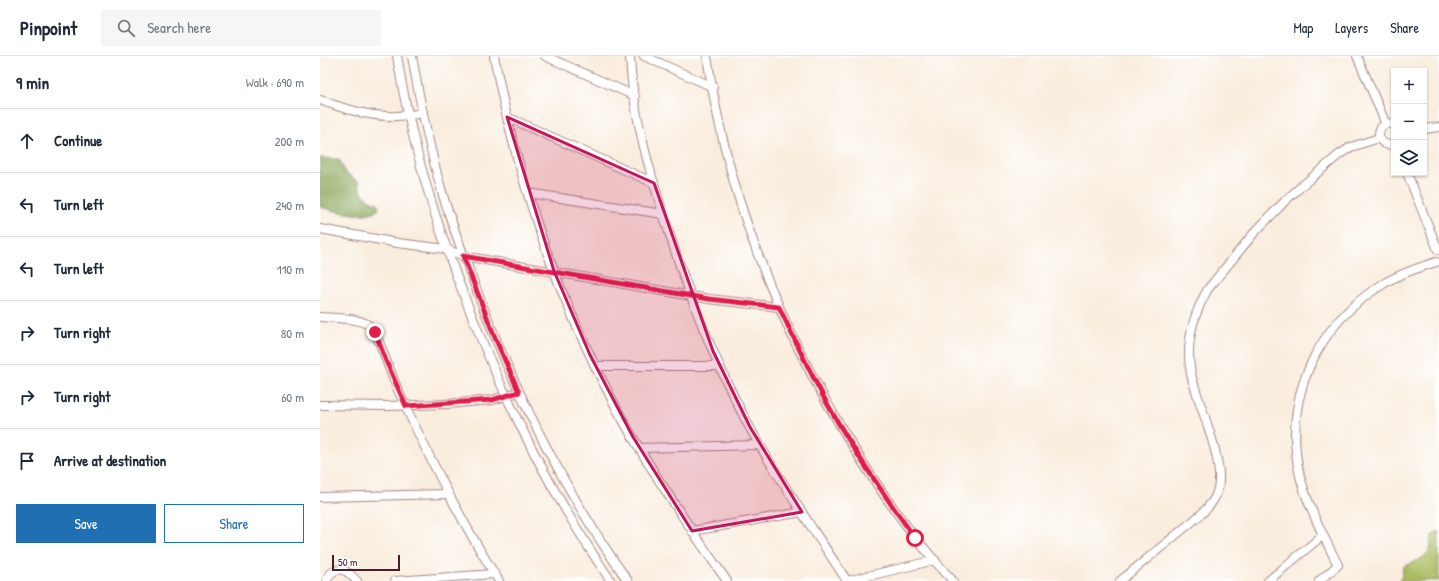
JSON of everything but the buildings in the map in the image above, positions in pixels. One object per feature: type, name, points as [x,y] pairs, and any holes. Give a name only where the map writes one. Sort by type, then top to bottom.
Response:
[{"type":"street","points":[[397,56],[409,116],[428,193],[446,249],[477,330],[526,439],[557,496],[611,581]]},
{"type":"street","points":[[412,56],[423,113],[442,192],[463,256],[496,340],[519,392],[567,485],[601,541],[628,581]]},
{"type":"street","points":[[494,56],[507,117],[528,193],[554,271],[578,330],[595,366],[639,448],[692,532],[726,581]]},
{"type":"street","points":[[545,56],[634,96]]},
{"type":"street","points":[[630,56],[634,96],[654,183],[663,214],[691,296],[706,334],[737,402],[759,445],[847,581],[935,560]]},
{"type":"street","points":[[644,56],[713,87]]},
{"type":"street","points":[[707,56],[723,138],[743,211],[761,265],[779,307],[814,378],[844,432],[915,538],[952,581]]},
{"type":"street","points":[[1357,56],[1390,124],[1380,130],[1379,138]]},
{"type":"street","points":[[320,100],[376,116],[409,116],[423,113]]},
{"type":"street","points":[[507,117],[654,183]]},
{"type":"street","points":[[1427,129],[1439,127]]},
{"type":"street","points":[[1379,138],[1385,144],[1391,145]]},
{"type":"street","points":[[1120,581],[1199,516],[1216,496],[1219,478],[1216,457],[1191,374],[1189,359],[1189,346],[1193,321],[1205,294],[1254,233],[1287,199],[1340,154],[1351,147],[1379,138]]},
{"type":"street","points":[[1319,581],[1338,565],[1323,535],[1300,476],[1296,455],[1296,426],[1301,392],[1308,370],[1318,349],[1345,314],[1358,302],[1394,278],[1406,272],[1437,262],[1433,256],[1435,252],[1439,250],[1408,176]]},
{"type":"street","points":[[528,193],[663,214]]},
{"type":"street","points":[[320,229],[385,241],[446,249],[463,256],[691,296],[779,307]]},
{"type":"street","points":[[320,316],[362,321],[371,326],[375,332],[406,406],[448,494],[467,529],[497,578],[395,581]]},
{"type":"street","points":[[595,366],[720,366]]},
{"type":"street","points":[[320,405],[406,406],[469,402],[492,400],[519,392]]},
{"type":"street","points":[[639,448],[759,445]]},
{"type":"street","points":[[320,497],[448,494]]},
{"type":"street","points":[[692,532],[802,512]]},
{"type":"street","points":[[1268,581],[1323,535]]},
{"type":"street","points":[[327,581],[330,574],[339,570],[348,572],[357,581]]},
{"type":"highlighted area","points":[[507,117],[654,183],[713,351],[750,427],[802,512],[692,531],[633,437],[590,355],[554,271]]},
{"type":"green space","points":[[320,158],[339,159],[345,172],[359,182],[361,190],[365,196],[378,203],[379,209],[367,214],[350,214],[320,207]]},
{"type":"green space","points":[[1439,531],[1439,581],[1400,581],[1403,567],[1422,558],[1430,550],[1432,536]]},
{"type":"route","points":[[375,332],[406,406],[446,404],[492,400],[519,392],[496,340],[463,256],[709,299],[779,307],[828,406],[860,459],[915,538]]}]
